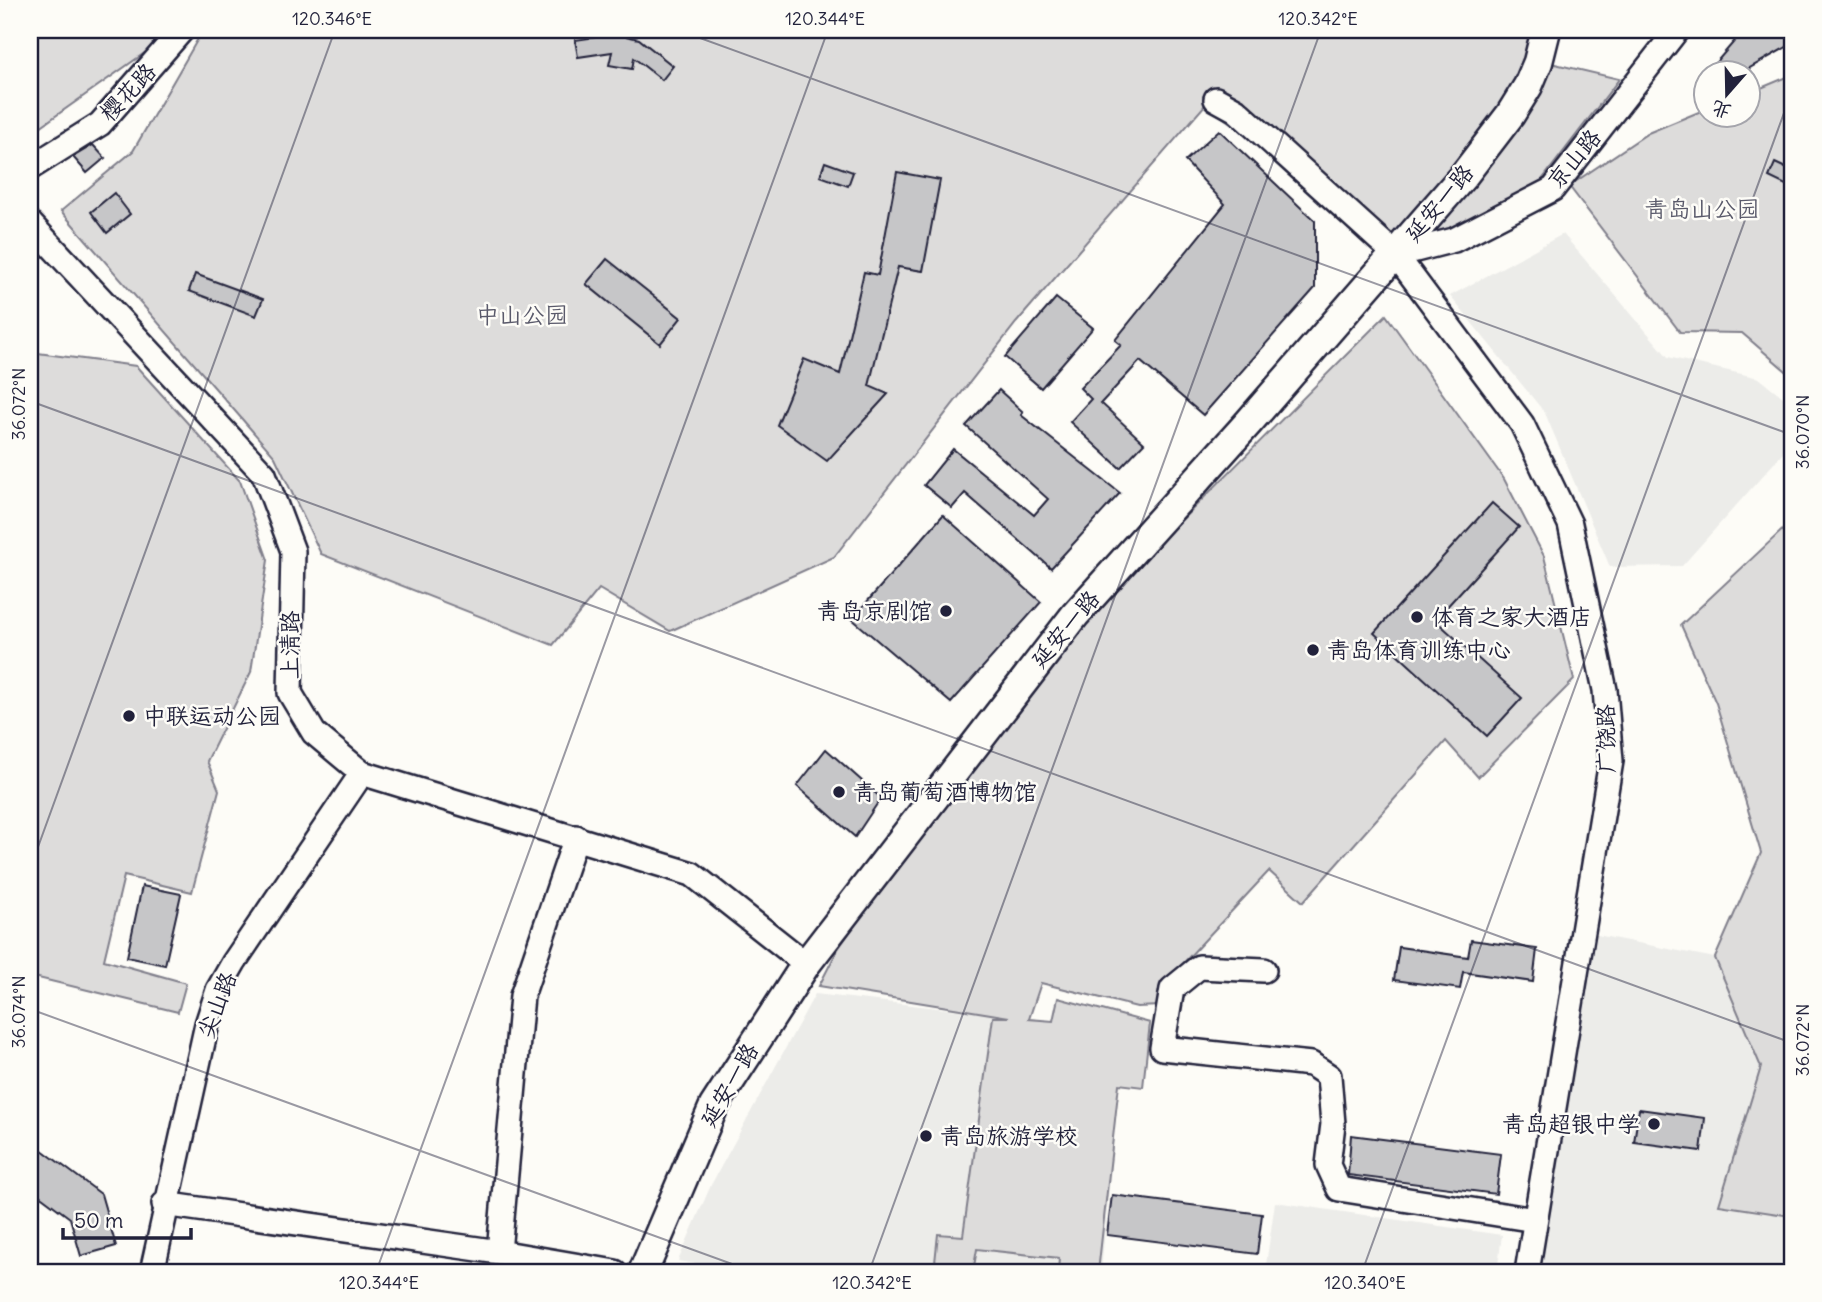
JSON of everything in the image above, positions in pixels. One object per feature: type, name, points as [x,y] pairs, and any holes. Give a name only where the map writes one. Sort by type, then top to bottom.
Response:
[{"type":"main road","name":"延安一路","points":[[643,1272],[714,1106],[806,964],[1075,615],[1396,255],[1510,115],[1538,62],[1546,30]]},
{"type":"street","name":"樱花路","points":[[30,167],[100,124],[182,30]]},
{"type":"street","name":"京山路","points":[[1396,255],[1454,240],[1553,189],[1677,30]]},
{"type":"street","name":"广饶路","points":[[1216,99],[1236,110],[1396,255],[1522,424],[1570,524],[1605,690],[1611,761],[1527,1272]]},
{"type":"street","name":"上清路","points":[[30,223],[264,474],[293,551],[290,692],[314,733],[362,773],[692,874],[806,964]]},
{"type":"street","name":"尖山路","points":[[152,1272],[164,1204],[206,1024],[218,990],[234,962],[362,773]]},
{"type":"street","points":[[499,1252],[522,996],[576,837]]},
{"type":"street","points":[[1264,970],[1199,967],[1172,989],[1162,1048],[1311,1064],[1329,1076],[1333,1125],[1328,1165],[1339,1189],[1535,1220]]},
{"type":"street","points":[[164,1204],[499,1252],[615,1272]]},
{"type":"shaded area","points":[[1563,234],[1668,357],[1759,378],[1792,404],[1792,443],[1682,566],[1610,567],[1545,413],[1450,296]]},
{"type":"shaded area","name":"青岛超银中学","points":[[1597,935],[1715,958],[1761,1067],[1720,1204],[1792,1216],[1792,1272],[1540,1272]]},
{"type":"shaded area","name":"青岛旅游学校","points":[[815,994],[1052,1021],[1058,998],[1143,1087],[1119,1084],[1101,1272],[746,1272],[678,1261],[711,1185]]},
{"type":"shaded area","points":[[1275,1202],[1502,1235],[1497,1272],[1265,1272]]},
{"type":"green space","points":[[30,30],[177,30],[30,134]]},
{"type":"green space","name":"中山公园","points":[[203,30],[1549,30],[1538,60],[1619,79],[1541,181],[1446,232],[1395,239],[1205,105],[1016,323],[834,557],[670,631],[599,589],[553,645],[321,554],[275,457],[61,211],[133,151]]},
{"type":"green space","name":"青岛山公园","points":[[1792,75],[1792,376],[1742,333],[1680,332],[1569,186],[1648,133],[1692,115],[1692,130],[1762,130],[1762,88]]},
{"type":"green space","name":"青岛体育训练中心","points":[[1386,315],[1504,479],[1544,556],[1574,680],[1478,777],[1446,741],[1303,902],[1269,871],[1162,986],[1160,1006],[1137,1007],[1041,983],[1029,1019],[1053,1021],[1058,998],[1150,1023],[1143,1087],[1119,1084],[1098,1272],[1058,1272],[1059,1258],[977,1249],[973,1272],[934,1272],[938,1234],[963,1236],[993,1017],[1009,1017],[819,986],[838,949],[934,811],[1082,620]]},
{"type":"green space","name":"中联运动公园","points":[[30,352],[136,366],[240,481],[268,560],[251,672],[207,761],[219,790],[192,892],[124,876],[104,960],[186,983],[178,1012],[30,976]]},
{"type":"green space","points":[[1792,521],[1792,1216],[1719,1205],[1761,1067],[1715,958],[1761,853],[1716,703],[1681,625]]},
{"type":"building","points":[[1744,30],[1792,30],[1792,44],[1762,61],[1718,60]]},
{"type":"building","points":[[617,34],[639,39],[673,66],[662,80],[634,58],[632,69],[609,65],[612,52],[578,57],[575,40]]},
{"type":"building","points":[[1219,130],[1315,221],[1315,288],[1203,415],[1140,361],[1101,403],[1144,443],[1120,468],[1070,422],[1091,399],[1080,388],[1121,345],[1115,340],[1225,204],[1185,161]]},
{"type":"building","points":[[93,145],[105,158],[87,173],[73,157]]},
{"type":"building","points":[[825,162],[853,172],[848,186],[820,176]]},
{"type":"building","points":[[1775,163],[1792,171],[1792,188],[1769,177]]},
{"type":"building","points":[[897,172],[940,180],[923,271],[898,267],[869,386],[888,394],[827,461],[777,425],[804,359],[840,374],[864,272],[878,275]]},
{"type":"building","points":[[114,193],[130,214],[107,233],[91,212]]},
{"type":"building","points":[[607,259],[681,318],[660,344],[586,284]]},
{"type":"building","points":[[195,274],[263,299],[256,316],[189,291]]},
{"type":"building","points":[[1056,298],[1093,328],[1041,388],[1005,357]]},
{"type":"building","points":[[999,390],[1023,412],[1021,415],[1120,493],[1051,568],[965,493],[952,508],[924,485],[953,449],[1034,515],[1048,499],[966,426]]},
{"type":"building","points":[[1492,503],[1519,527],[1435,620],[1522,698],[1487,736],[1374,633]]},
{"type":"building","name":"青岛京剧馆","points":[[943,515],[1041,602],[951,703],[852,619]]},
{"type":"building","name":"青岛葡萄酒博物馆","points":[[826,749],[881,798],[855,837],[797,786]]},
{"type":"building","points":[[142,886],[181,894],[165,965],[127,957]]},
{"type":"building","points":[[1471,940],[1537,949],[1533,982],[1463,972],[1460,989],[1394,980],[1399,947],[1468,957]]},
{"type":"building","points":[[1639,1109],[1705,1118],[1701,1151],[1634,1142]]},
{"type":"building","points":[[1351,1135],[1501,1154],[1496,1194],[1348,1175]]},
{"type":"building","points":[[30,1141],[101,1194],[116,1246],[81,1256],[70,1218],[30,1188]]},
{"type":"building","points":[[1112,1195],[1262,1214],[1257,1254],[1107,1235]]},
{"type":"place","name":"青岛京剧馆","points":[[946,611]]},
{"type":"place","name":"体育之家大酒店","points":[[1417,617]]},
{"type":"place","name":"青岛体育训练中心","points":[[1313,650]]},
{"type":"place","name":"中联运动公园","points":[[129,716]]},
{"type":"place","name":"青岛葡萄酒博物馆","points":[[839,792]]},
{"type":"place","name":"青岛超银中学","points":[[1654,1124]]},
{"type":"place","name":"青岛旅游学校","points":[[926,1136]]}]
